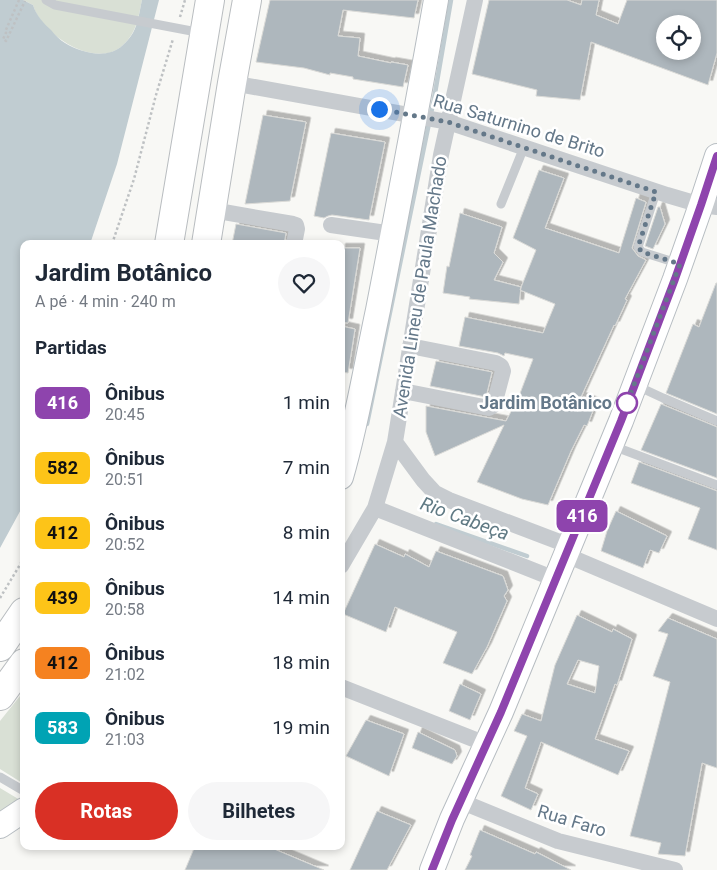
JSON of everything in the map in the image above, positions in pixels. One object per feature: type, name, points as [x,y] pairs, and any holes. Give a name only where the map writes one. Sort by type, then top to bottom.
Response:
[{"type":"highway","points":[[170,240],[196,31],[210,0]]},
{"type":"highway","points":[[225,0],[217,60],[221,73],[232,82]]},
{"type":"highway","points":[[207,240],[247,0]]},
{"type":"highway","points":[[0,647],[20,618]]},
{"type":"highway","points":[[0,696],[20,669]]},
{"type":"main road","name":"Avenida Lineu de Paula Machado","points":[[346,446],[417,116],[436,0]]},
{"type":"main road","points":[[432,870],[460,801],[501,712],[568,550],[680,264],[709,206],[717,156]]},
{"type":"main road","points":[[0,826],[20,813]]},
{"type":"street","name":"Avenida Lineu de Paula Machado","points":[[345,559],[375,508],[396,442],[446,121],[475,0]]},
{"type":"street","name":"Rua Saturnino de Brito","points":[[232,82],[446,121],[656,192],[709,206]]},
{"type":"street","points":[[212,210],[296,225],[295,240]]},
{"type":"street","points":[[331,225],[392,234]]},
{"type":"street","points":[[404,391],[490,408],[494,405],[503,371],[501,366],[496,363],[410,346]]},
{"type":"street","points":[[396,442],[423,480],[435,493],[568,550],[717,619]]},
{"type":"street","points":[[375,508],[555,579]]},
{"type":"street","points":[[345,689],[486,744]]},
{"type":"street","name":"Rua Faro","points":[[460,801],[558,841],[675,870]]},
{"type":"lane","points":[[46,0],[55,5],[196,31]]},
{"type":"lane","points":[[501,204],[524,147]]},
{"type":"lane","points":[[656,192],[638,247],[642,252],[680,264]]},
{"type":"lane","points":[[634,385],[717,422]]},
{"type":"lane","points":[[610,445],[717,485]]},
{"type":"lane","points":[[0,777],[20,789]]},
{"type":"path","points":[[19,0],[3,39],[6,41],[25,1]]},
{"type":"path","points":[[113,240],[134,179],[156,95],[185,0]]},
{"type":"path","points":[[0,598],[20,565]]},
{"type":"shaded area","points":[[0,0],[23,0],[33,5],[43,22],[63,42],[79,50],[102,54],[117,50],[132,35],[137,24],[142,0],[159,0],[117,164],[91,240],[20,240],[20,511],[0,548]]},
{"type":"shaded area","points":[[23,0],[142,0],[136,24],[128,40],[112,52],[99,54],[71,46],[58,37],[38,16],[33,5]]},
{"type":"shaded area","points":[[20,696],[20,782],[0,769],[0,721]]},
{"type":"shaded area","points":[[0,788],[20,800],[0,821]]},
{"type":"building","points":[[270,0],[418,0],[414,18],[343,10],[338,36],[360,38],[358,56],[408,65],[403,87],[353,79],[353,77],[330,73],[330,75],[304,68],[256,62]]},
{"type":"building","points":[[489,0],[567,0],[581,5],[582,0],[599,0],[596,15],[618,24],[627,0],[717,0],[717,53],[708,85],[591,42],[580,100],[536,96],[537,90],[472,74]]},
{"type":"building","points":[[263,115],[306,122],[290,201],[245,204]]},
{"type":"building","points":[[331,133],[385,142],[369,220],[332,215],[324,218],[314,216]]},
{"type":"building","points":[[539,170],[564,178],[545,228],[619,253],[636,198],[646,202],[632,248],[638,256],[646,260],[625,299],[627,300],[581,397],[596,403],[587,426],[584,425],[571,451],[548,505],[522,499],[477,482],[504,425],[435,456],[426,432],[426,406],[506,421],[516,404],[533,359],[505,353],[504,356],[498,353],[459,346],[465,317],[543,333],[555,304],[520,290],[536,250],[513,238]]},
{"type":"building","points":[[658,207],[660,207],[665,224],[653,249],[645,246]]},
{"type":"building","points":[[460,213],[502,227],[494,253],[503,262],[494,280],[521,287],[519,304],[469,299],[470,297],[443,293],[447,266],[449,267]]},
{"type":"building","points":[[236,224],[286,233],[285,240],[233,240]]},
{"type":"building","points":[[345,248],[360,248],[348,323],[345,323]]},
{"type":"building","points":[[716,283],[717,414],[666,393],[693,324],[699,327]]},
{"type":"building","points":[[345,327],[355,329],[348,373],[345,373]]},
{"type":"building","points":[[436,361],[492,372],[486,397],[430,386]]},
{"type":"building","points":[[661,404],[717,427],[717,478],[641,450]]},
{"type":"building","points":[[639,462],[717,491],[717,550],[688,539],[700,508],[631,483]]},
{"type":"building","points":[[616,511],[667,536],[659,553],[650,550],[643,568],[601,551]]},
{"type":"building","points":[[375,544],[404,557],[405,554],[429,567],[436,551],[503,576],[508,590],[504,596],[507,601],[487,647],[472,674],[443,663],[457,632],[395,607],[386,632],[345,615],[345,610]]},
{"type":"building","points":[[577,615],[612,632],[613,629],[632,639],[617,685],[615,684],[595,739],[629,751],[618,775],[541,742],[525,788],[538,794],[531,810],[501,796],[527,736],[514,731],[522,714],[541,721],[555,665]],"holes":[[[578,660],[599,666],[595,693],[567,684]]]},
{"type":"building","points":[[668,618],[717,639],[717,768],[702,763],[685,856],[658,854],[661,843],[630,836],[670,682],[653,676],[668,634],[658,631]]},
{"type":"building","points":[[460,684],[481,694],[470,720],[449,711]]},
{"type":"building","points":[[366,720],[404,734],[389,776],[346,756]]},
{"type":"building","points":[[418,732],[455,750],[457,756],[452,764],[412,748]]},
{"type":"building","points":[[377,811],[411,825],[387,870],[350,870]]},
{"type":"building","points":[[480,830],[535,854],[536,852],[571,870],[465,870],[472,856],[470,855]]},
{"type":"building","points":[[193,850],[276,850],[324,870],[185,870]]},
{"type":"waterway","points":[[367,424],[434,99],[451,0]]},
{"type":"waterway","name":"Rio Cabeça","points":[[436,524],[527,556]]},
{"type":"bus line","name":"416","points":[[432,870],[452,820],[501,712],[621,421],[675,279],[717,156]]},
{"type":"place","name":"Jardim Botânico","points":[[627,403]]},
{"type":"route","points":[[379,109],[448,122],[656,192],[638,247],[642,252],[680,264],[627,403]]}]
